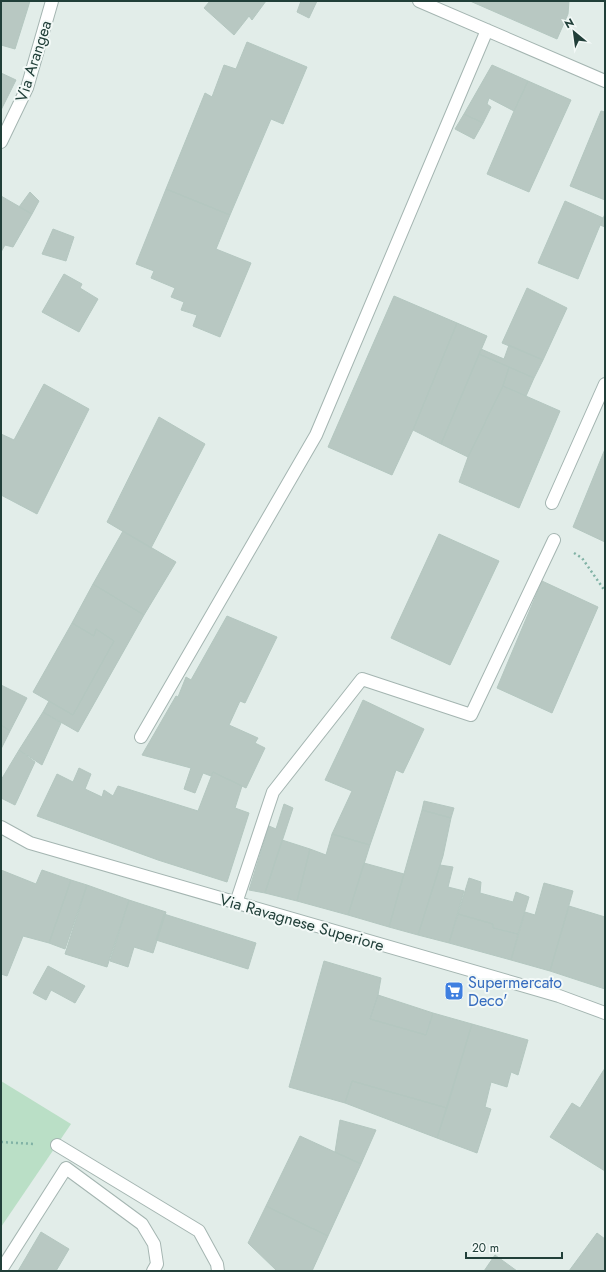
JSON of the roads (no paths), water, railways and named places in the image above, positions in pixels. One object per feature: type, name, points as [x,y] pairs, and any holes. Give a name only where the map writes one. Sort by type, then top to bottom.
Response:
[{"type":"street","name":"Via Arangea","points":[[1,142],[27,88],[52,1]]},
{"type":"street","points":[[419,1],[605,81]]},
{"type":"street","points":[[141,736],[316,435],[487,30]]},
{"type":"street","points":[[552,503],[605,384]]},
{"type":"street","points":[[236,903],[273,792],[362,679],[471,715],[554,540]]},
{"type":"street","name":"Via Ravagnese Superiore","points":[[1,827],[30,843],[559,996],[605,1013]]},
{"type":"street","points":[[57,1145],[199,1231],[217,1264],[218,1271]]},
{"type":"street","points":[[1,1270],[66,1168],[142,1224],[154,1244],[157,1264],[153,1271]]},
{"type":"place","name":"Supermercato Deco'","points":[[454,991]]}]
